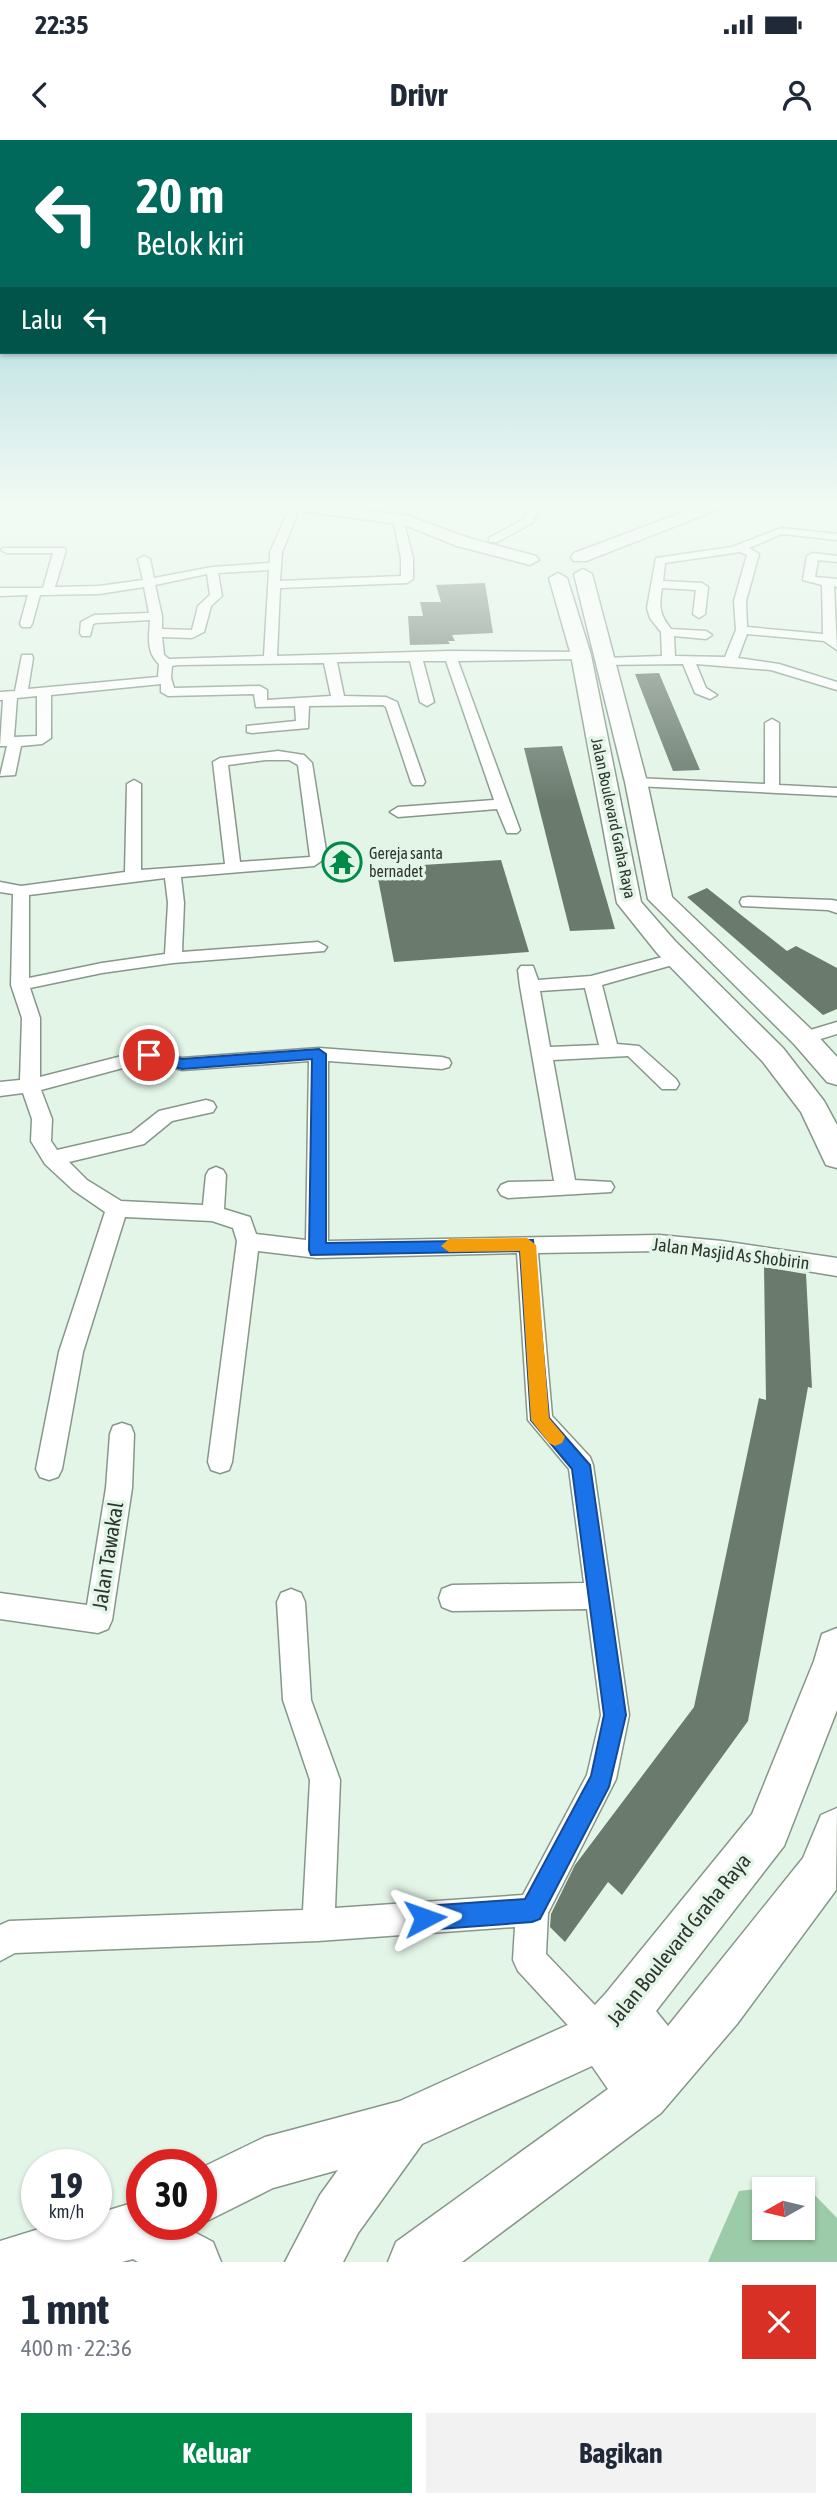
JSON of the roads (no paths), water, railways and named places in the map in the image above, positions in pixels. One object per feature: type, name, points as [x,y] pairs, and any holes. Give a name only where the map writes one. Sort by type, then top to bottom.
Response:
[{"type":"main road","name":"Jalan Boulevard Graha Raya","points":[[569,604],[593,658],[636,782],[660,899],[804,1038],[837,1075]]},
{"type":"main road","name":"Jalan Boulevard Graha Raya","points":[[584,604],[629,903],[677,958],[774,1055],[814,1108],[837,1157]]},
{"type":"main road","points":[[629,903],[660,899]]},
{"type":"main road","name":"Jalan Boulevard Graha Raya","points":[[313,2262],[338,2214],[404,2126],[613,2023],[768,1830],[835,1661],[837,1648]]},
{"type":"main road","points":[[416,2262],[656,2081],[719,2006],[820,1874],[837,1831]]},
{"type":"main road","points":[[613,2023],[656,2081]]},
{"type":"main road","points":[[217,2189],[265,2164],[404,2126]]},
{"type":"main road","points":[[15,2262],[126,2233]]},
{"type":"main road","points":[[161,2240],[193,2262]]},
{"type":"street","points":[[26,624],[36,604]]},
{"type":"street","points":[[96,604],[156,616]]},
{"type":"street","points":[[86,633],[87,622],[96,604]]},
{"type":"street","points":[[153,604],[158,656],[166,663]]},
{"type":"street","points":[[156,633],[198,632],[204,604]]},
{"type":"street","points":[[270,659],[274,604]]},
{"type":"street","points":[[653,604],[656,618],[667,632],[669,661]]},
{"type":"street","points":[[699,614],[700,604]]},
{"type":"street","points":[[730,662],[742,630],[738,621],[740,604]]},
{"type":"street","points":[[742,630],[832,642],[833,604]]},
{"type":"street","points":[[667,632],[706,635]]},
{"type":"street","points":[[450,655],[512,830]]},
{"type":"street","points":[[166,663],[450,655],[730,662],[796,671],[823,685],[837,686]]},
{"type":"street","points":[[415,656],[427,702]]},
{"type":"street","points":[[0,772],[10,772],[7,742],[10,695],[27,658]]},
{"type":"street","points":[[330,658],[338,699]]},
{"type":"street","points":[[688,661],[700,690],[710,695]]},
{"type":"street","points":[[166,663],[164,680],[167,681],[168,692],[260,690],[261,704],[338,699],[386,701],[392,705],[418,782]]},
{"type":"street","points":[[10,695],[164,680]]},
{"type":"street","points":[[7,742],[37,741],[44,738],[44,691]]},
{"type":"street","points":[[252,729],[303,725],[302,702]]},
{"type":"street","points":[[772,723],[772,789]]},
{"type":"street","points":[[0,887],[21,891],[133,876],[306,862],[319,857],[305,763],[301,758],[287,755],[220,762],[233,867]]},
{"type":"street","points":[[636,782],[837,792]]},
{"type":"street","points":[[133,876],[134,784]]},
{"type":"street","points":[[398,812],[503,804]]},
{"type":"street","points":[[172,873],[176,903],[173,958]]},
{"type":"street","points":[[21,891],[20,985],[31,1018],[30,1086],[42,1119],[41,1141],[52,1159],[80,1185],[117,1209],[214,1213],[242,1223],[248,1241],[220,1462]]},
{"type":"street","points":[[748,902],[832,905],[837,908]]},
{"type":"street","points":[[20,985],[102,968],[173,958],[318,947]]},
{"type":"street","points":[[566,1188],[528,978],[592,982],[677,958]]},
{"type":"street","points":[[592,982],[611,1052]]},
{"type":"street","points":[[804,1038],[837,1028]]},
{"type":"street","points":[[542,1054],[632,1051],[668,1084]]},
{"type":"street","points":[[317,1250],[319,1054]]},
{"type":"street","points":[[0,1089],[30,1086],[149,1055],[182,1064],[319,1054],[442,1063]]},
{"type":"street","points":[[52,1159],[137,1139],[166,1116],[206,1107]]},
{"type":"street","points":[[214,1213],[216,1175]]},
{"type":"street","points":[[508,1190],[604,1186]]},
{"type":"street","points":[[49,1469],[71,1352],[117,1209]]},
{"type":"street","name":"Jalan Masjid As Shobirin","points":[[248,1241],[317,1250],[659,1243],[722,1249],[837,1267]]},
{"type":"street","points":[[527,1245],[540,1420],[581,1465],[615,1715],[601,1779],[532,1910],[529,1960],[613,2023]]},
{"type":"street","name":"Jalan Tawakal","points":[[0,1606],[98,1620],[119,1488],[122,1434]]},
{"type":"street","points":[[452,1598],[599,1596]]},
{"type":"street","points":[[291,1602],[297,1700],[325,1780],[318,1925]]},
{"type":"street","points":[[0,1945],[9,1937],[318,1925],[532,1910]]},
{"type":"place","name":"Gereja santa bernadet","points":[[342,862]]}]
